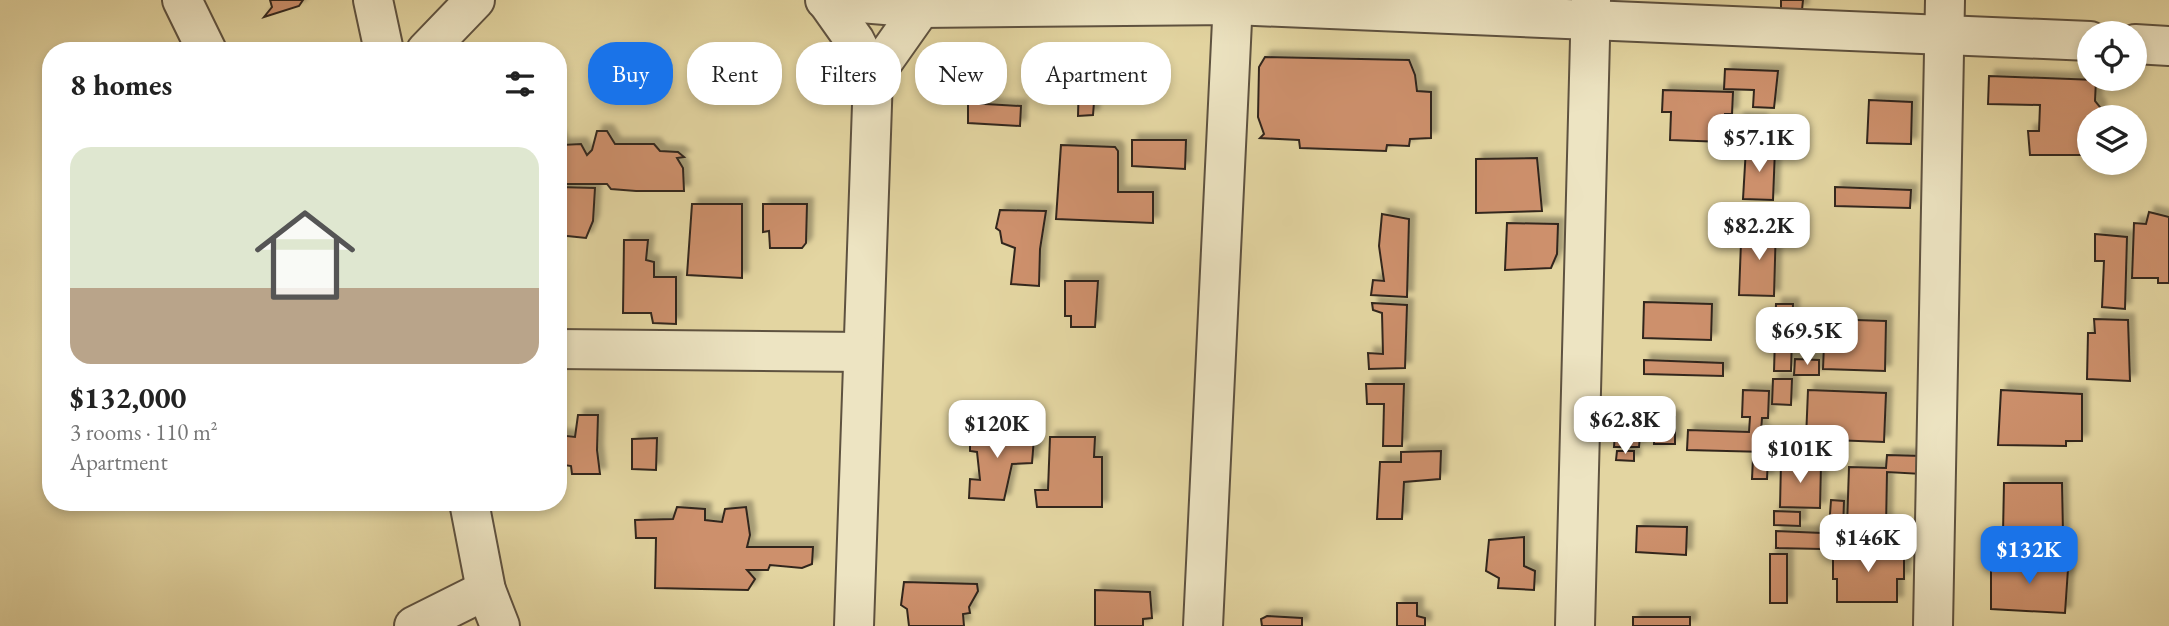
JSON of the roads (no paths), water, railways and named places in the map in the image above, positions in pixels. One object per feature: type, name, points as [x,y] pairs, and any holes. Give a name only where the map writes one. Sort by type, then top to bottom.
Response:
[{"type":"street","points":[[182,0],[203,42]]},
{"type":"street","points":[[373,0],[382,42]]},
{"type":"street","points":[[435,42],[475,0]]},
{"type":"street","points":[[825,0],[876,1],[921,8],[1233,2],[1944,16],[2077,39]]},
{"type":"street","points":[[825,0],[856,42]]},
{"type":"street","points":[[1203,626],[1233,2]]},
{"type":"street","points":[[897,42],[921,8]]},
{"type":"street","points":[[1575,626],[1590,9]]},
{"type":"street","points":[[1933,626],[1944,16]]},
{"type":"street","points":[[2147,45],[2169,46]]},
{"type":"street","points":[[854,626],[872,105]]},
{"type":"street","points":[[567,349],[863,352]]},
{"type":"street","points":[[471,511],[486,590],[500,626]]},
{"type":"street","points":[[414,626],[486,590]]}]
